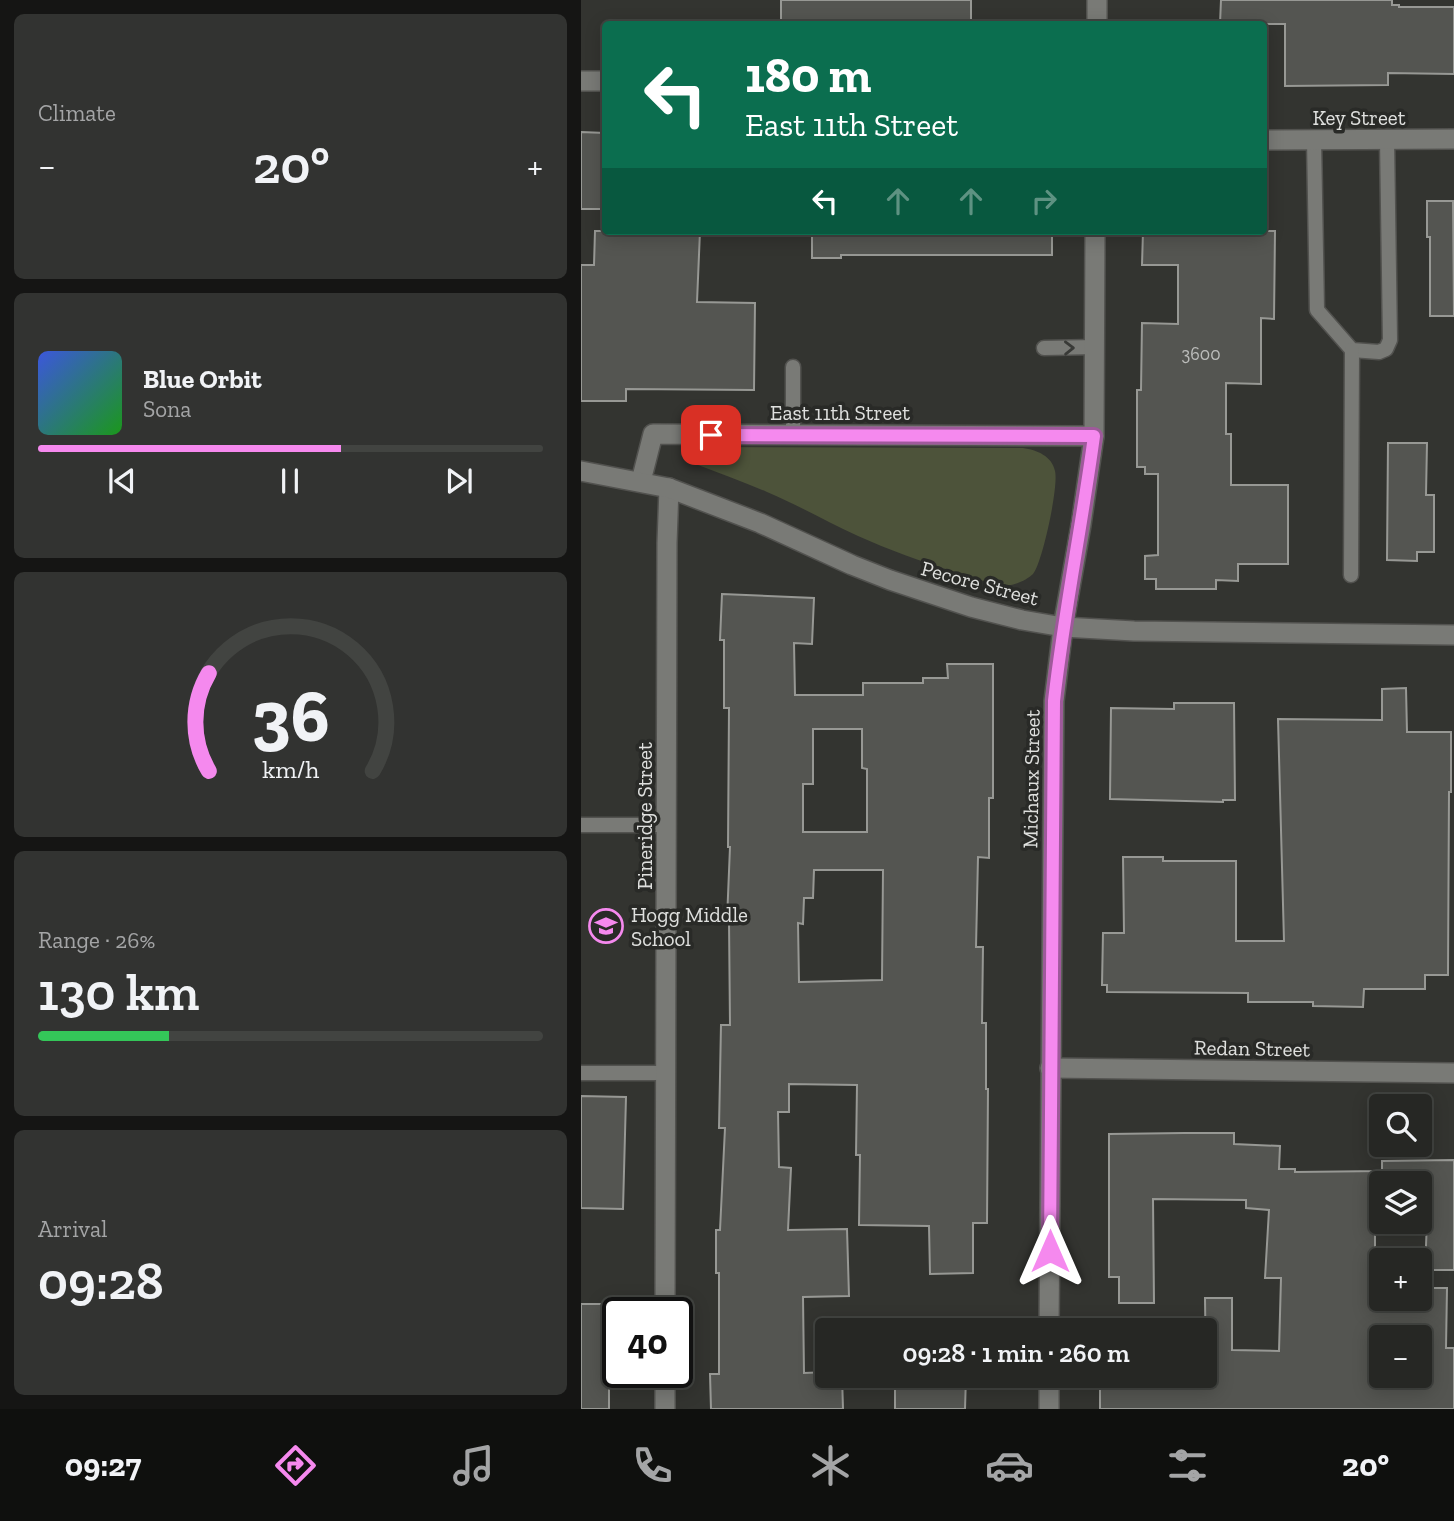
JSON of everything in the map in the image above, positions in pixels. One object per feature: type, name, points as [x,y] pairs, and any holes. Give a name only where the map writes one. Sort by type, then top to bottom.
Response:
[{"type":"street","points":[[1097,0],[1097,21]]},
{"type":"street","points":[[581,81],[602,81]]},
{"type":"street","name":"Key Street","points":[[1267,140],[1454,139]]},
{"type":"street","name":"Michaux Street","points":[[1049,1318],[1054,701],[1063,627],[1094,436],[1095,235]]},
{"type":"street","name":"East 11th Street","points":[[641,481],[653,434],[1094,436]]},
{"type":"street","points":[[581,471],[641,481]]},
{"type":"street","name":"Pecore Street","points":[[641,481],[669,488],[760,523],[852,565],[928,594],[984,611],[1063,627],[1134,631],[1454,635]]},
{"type":"street","name":"Pineridge Street","points":[[665,1297],[669,488]]},
{"type":"street","name":"Redan Street","points":[[1050,1068],[1454,1073]]},
{"type":"street","points":[[665,1388],[665,1409]]},
{"type":"street","points":[[1049,1388],[1049,1409]]},
{"type":"lane","points":[[1352,350],[1379,352],[1389,346],[1387,139]]},
{"type":"lane","points":[[1314,140],[1317,310],[1352,350],[1351,575]]},
{"type":"lane","points":[[1044,348],[1095,347]]},
{"type":"lane","points":[[793,367],[793,435]]},
{"type":"lane","points":[[581,825],[666,825]]},
{"type":"lane","points":[[581,1073],[666,1073]]},
{"type":"green space","points":[[700,447],[1033,450],[1051,461],[1056,479],[1041,556],[1033,574],[1015,584],[996,584],[973,578],[881,546],[779,497],[698,465]]},
{"type":"building","points":[[781,0],[971,0],[971,21],[781,21]]},
{"type":"building","points":[[1221,0],[1392,0],[1392,5],[1399,7],[1454,7],[1454,74],[1388,73],[1388,85],[1285,86],[1285,24],[1267,24],[1267,21],[1220,21]]},
{"type":"building","points":[[581,132],[602,133],[602,209],[581,209]]},
{"type":"building","points":[[1427,201],[1453,201],[1454,316],[1430,316]]},
{"type":"building","points":[[595,231],[602,231],[602,235],[700,235],[697,302],[755,303],[754,390],[626,389],[626,401],[581,401],[581,265],[594,265]]},
{"type":"building","points":[[1267,231],[1275,231],[1274,319],[1261,318],[1261,384],[1226,383],[1226,434],[1231,434],[1231,485],[1288,485],[1288,564],[1238,564],[1238,581],[1216,580],[1216,589],[1156,589],[1156,579],[1145,579],[1145,556],[1158,555],[1158,474],[1145,474],[1145,467],[1137,467],[1137,390],[1141,390],[1142,323],[1178,324],[1178,265],[1142,265],[1143,235],[1267,235]]},
{"type":"building","points":[[812,235],[1052,235],[1052,255],[841,255],[841,258],[812,258]]},
{"type":"building","points":[[1388,443],[1427,443],[1426,495],[1434,495],[1434,552],[1417,552],[1417,561],[1387,560]]},
{"type":"building","points":[[722,594],[814,598],[812,644],[794,643],[795,695],[863,695],[863,683],[923,683],[923,678],[948,678],[947,664],[993,664],[993,798],[989,798],[989,858],[978,857],[976,947],[983,947],[982,1023],[986,1023],[988,1089],[987,1223],[973,1223],[973,1273],[930,1274],[929,1226],[859,1225],[857,1085],[789,1084],[789,1112],[778,1112],[779,1167],[791,1168],[788,1230],[847,1229],[849,1296],[803,1297],[804,1373],[815,1373],[815,1388],[842,1388],[843,1409],[711,1409],[710,1374],[719,1374],[719,1273],[716,1273],[716,1230],[720,1230],[725,1128],[719,1128],[721,1025],[730,1025],[727,920],[730,847],[729,708],[724,708],[724,640],[720,640]],"holes":[[[813,729],[862,729],[862,768],[867,769],[867,832],[803,832],[803,784],[813,784]],[[814,870],[883,870],[882,980],[799,982],[798,923],[803,924],[804,898],[813,898]]]},
{"type":"building","points":[[1406,688],[1407,732],[1451,732],[1448,975],[1425,975],[1425,989],[1364,989],[1363,1007],[1313,1006],[1313,1002],[1248,1002],[1248,993],[1107,992],[1107,985],[1102,985],[1103,933],[1124,933],[1123,857],[1163,857],[1163,861],[1236,861],[1236,941],[1284,941],[1278,719],[1382,720],[1382,689]]},
{"type":"building","points":[[1174,703],[1234,703],[1235,800],[1110,799],[1111,708],[1174,709]]},
{"type":"building","points":[[581,1096],[626,1097],[623,1209],[581,1208]]},
{"type":"building","points":[[1234,1133],[1234,1144],[1280,1146],[1279,1169],[1295,1169],[1295,1172],[1369,1171],[1369,1234],[1375,1234],[1375,1248],[1369,1248],[1369,1311],[1432,1311],[1432,1288],[1447,1288],[1446,1348],[1454,1348],[1454,1409],[1100,1409],[1100,1388],[1217,1388],[1217,1318],[1205,1318],[1205,1298],[1232,1298],[1232,1350],[1279,1351],[1281,1278],[1265,1278],[1269,1210],[1246,1208],[1246,1200],[1153,1199],[1154,1303],[1119,1303],[1119,1277],[1109,1277],[1109,1134]]},
{"type":"building","points":[[1454,1160],[1454,1270],[1432,1270],[1432,1248],[1426,1248],[1426,1234],[1432,1234],[1432,1171],[1382,1171],[1382,1161]]},
{"type":"building","points":[[581,1304],[602,1304],[602,1388],[609,1388],[609,1409],[581,1409]]},
{"type":"building","points":[[895,1388],[966,1388],[965,1409],[895,1409]]},
{"type":"place","name":"Hogg Middle School","points":[[606,926]]},
{"type":"route","points":[[711,435],[1094,436],[1063,627],[1054,701],[1050,1251]]}]
